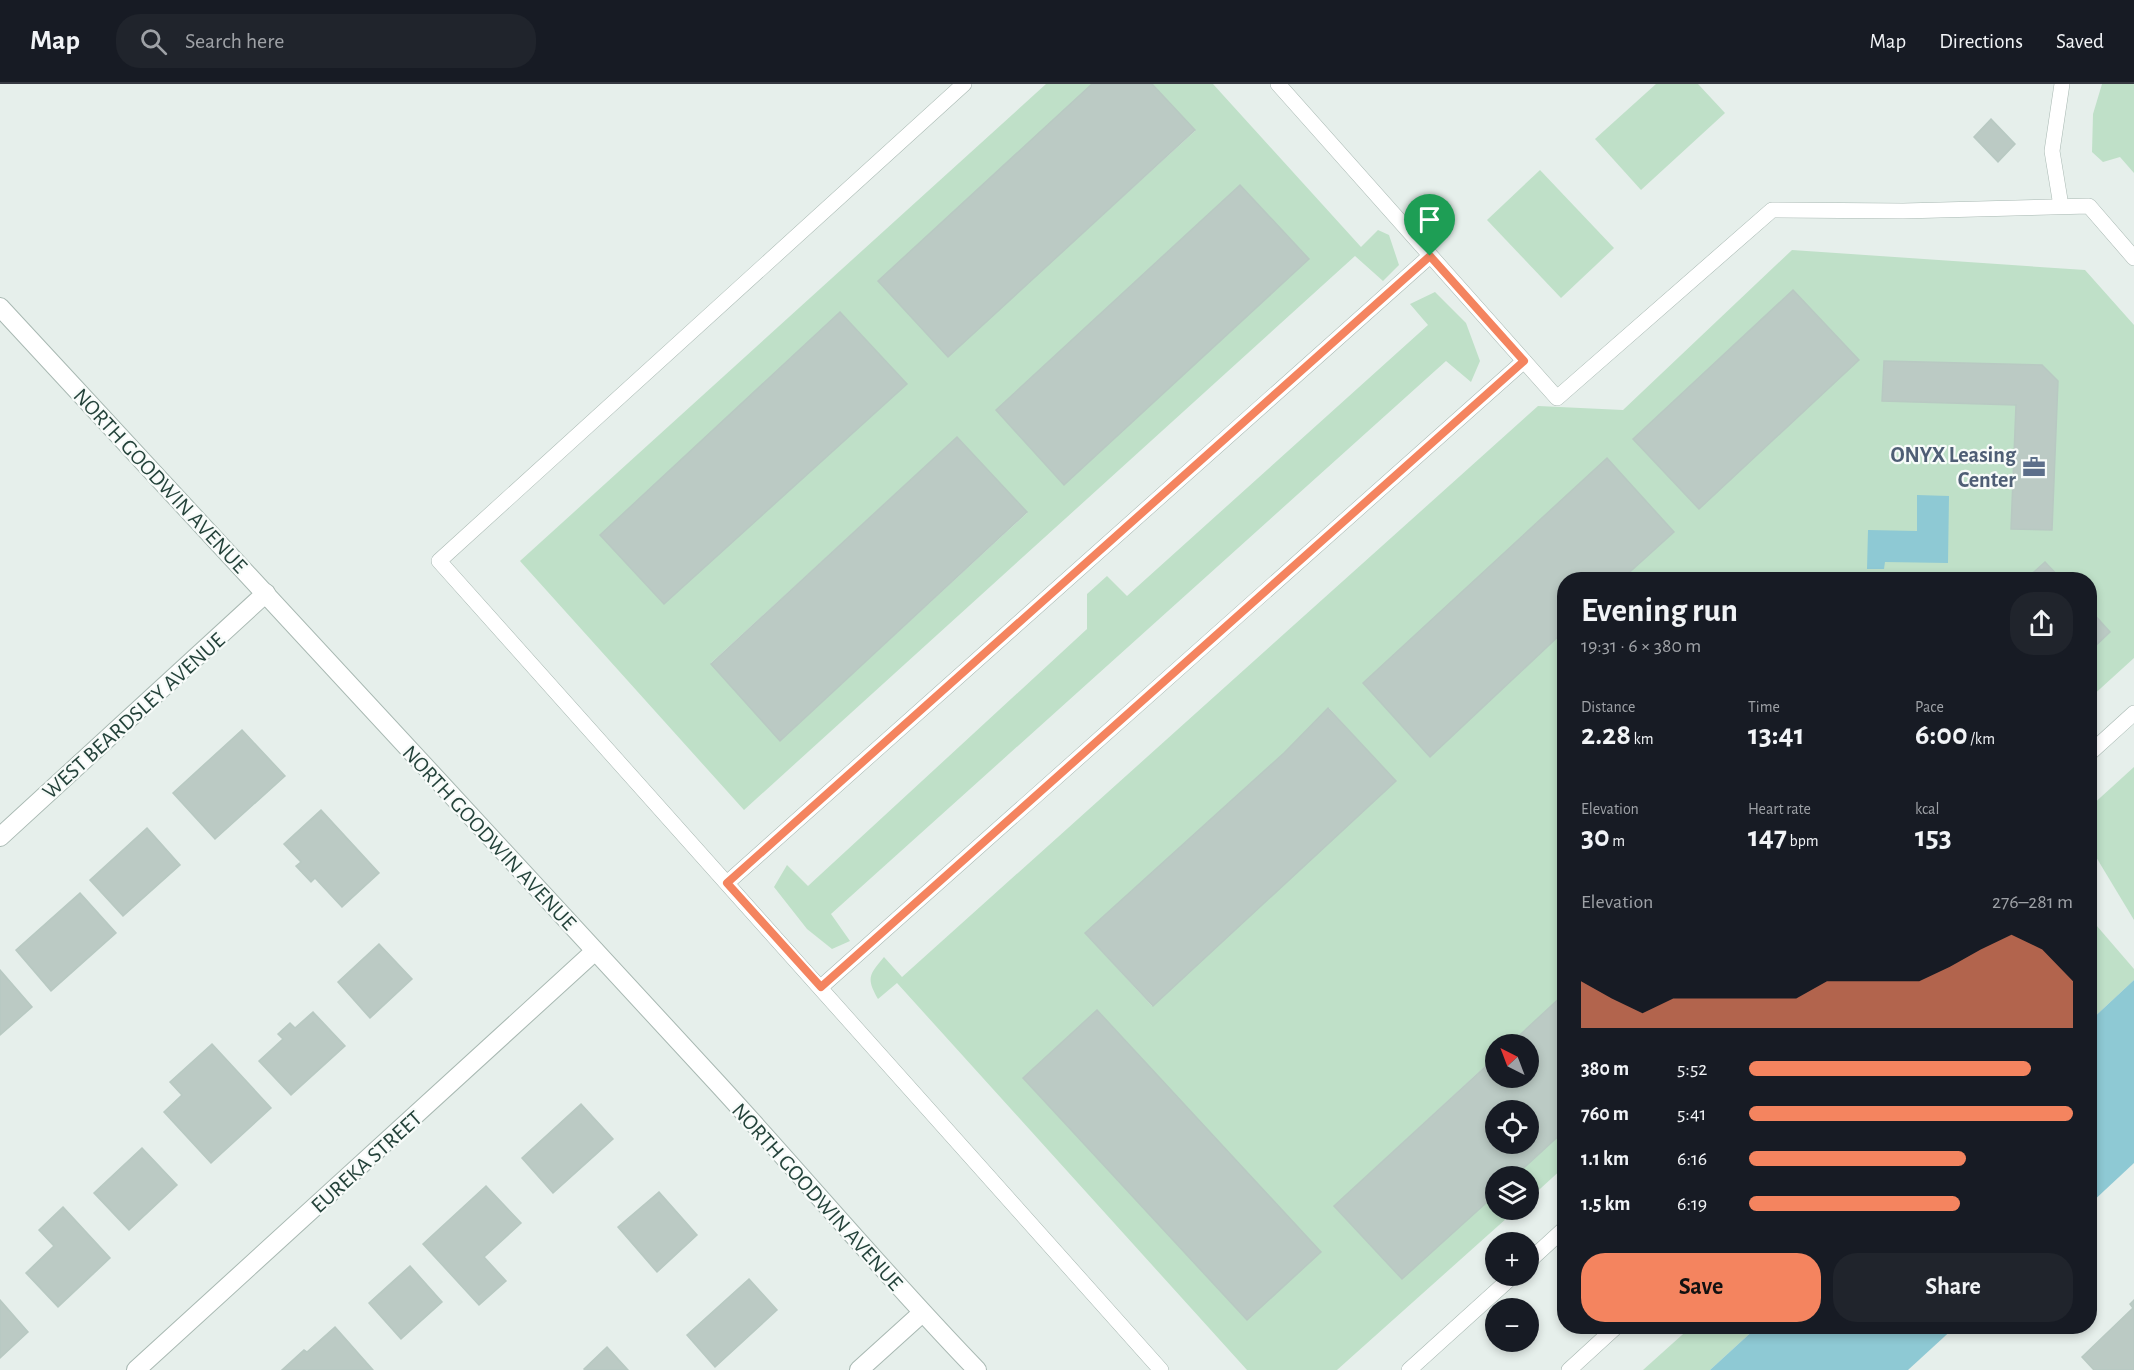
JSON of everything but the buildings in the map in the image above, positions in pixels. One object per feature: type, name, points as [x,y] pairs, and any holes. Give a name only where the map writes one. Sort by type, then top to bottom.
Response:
[{"type":"street","name":"NORTH GOODWIN AVENUE","points":[[0,307],[787,1159],[922,1313],[978,1370]]},
{"type":"street","name":"WEST BEARDSLEY AVENUE","points":[[0,837],[266,593]]},
{"type":"street","name":"EUREKA STREET","points":[[136,1370],[595,951]]},
{"type":"street","points":[[860,1370],[922,1313]]},
{"type":"lane","points":[[964,84],[438,561],[1161,1370]]},
{"type":"lane","points":[[1278,84],[1557,398],[1772,210],[1903,211],[2089,206],[2134,258]]},
{"type":"lane","points":[[2061,206],[2052,151],[2062,84]]},
{"type":"lane","points":[[727,883],[1430,256]]},
{"type":"lane","points":[[821,987],[1524,361]]},
{"type":"lane","points":[[2097,747],[2134,713]]},
{"type":"lane","points":[[1539,1252],[1557,1235]]},
{"type":"lane","points":[[1409,1370],[1502,1286]]},
{"type":"lane","points":[[1569,1370],[1608,1334]]},
{"type":"green space","points":[[1046,84],[1092,84],[948,356],[1195,131],[1152,84],[1213,84],[1361,247],[1378,230],[1389,235],[1399,265],[1383,281],[1355,256],[744,810],[520,561]],"holes":[[[1240,185],[1309,259],[1064,485],[996,410]],[[840,312],[907,384],[664,604],[601,535]],[[957,437],[1027,513],[781,740],[711,663]]]},
{"type":"green space","points":[[1656,84],[1698,84],[1725,113],[1641,190],[1595,139]]},
{"type":"green space","points":[[2102,84],[2134,84],[2134,173],[2120,157],[2103,162],[2092,152],[2093,114]]},
{"type":"green space","points":[[1540,170],[1614,248],[1561,298],[1487,220]]},
{"type":"green space","points":[[1792,250],[2085,270],[2134,325],[2134,658],[2097,692],[2097,644],[2110,632],[2097,618],[2097,572],[2054,572],[2045,562],[2034,572],[1630,572],[1674,532],[1607,459],[1363,683],[1431,756],[1557,638],[1557,1000],[1521,1034],[1485,1034],[1485,1066],[1334,1206],[1402,1279],[1485,1203],[1485,1220],[1505,1220],[1491,1232],[1485,1232],[1485,1238],[1337,1370],[1247,1370],[897,983],[878,999],[871,977],[884,957],[902,977],[1538,406],[1623,410]],"holes":[[[1793,290],[1858,360],[1699,509],[1634,438]],[[1884,361],[2041,365],[2057,381],[2052,530],[2011,529],[2016,405],[1883,401]],[[1329,708],[1395,781],[1152,1006],[1085,933],[1284,753]],[[1097,1010],[1320,1252],[1247,1320],[1023,1078]]]},
{"type":"green space","points":[[1435,292],[1466,323],[1480,361],[1471,382],[1446,361],[831,914],[850,941],[832,949],[807,929],[774,887],[787,865],[808,886],[1087,629],[1087,594],[1107,576],[1127,596],[1428,325],[1410,304]]},
{"type":"green space","points":[[2134,767],[2134,920],[2097,859],[2097,801]]},
{"type":"green space","points":[[2097,926],[2134,969],[2134,980],[2097,1014]]},
{"type":"green space","points":[[1557,1137],[1557,1173],[1539,1190],[1539,1166],[1526,1166]]},
{"type":"green space","points":[[1683,1334],[1749,1334],[1710,1370],[1643,1370]]},
{"type":"water","points":[[1917,495],[1949,496],[1948,563],[1885,562],[1884,569],[1867,569],[1868,530],[1917,531]]},
{"type":"water","points":[[2134,980],[2134,1163],[2097,1197],[2097,1014]]},
{"type":"water","points":[[1749,1334],[1947,1334],[1908,1370],[1710,1370]]},
{"type":"place","name":"ONYX Leasing Center","points":[[2034,467]]},
{"type":"route","points":[[1430,256],[1524,361],[821,987],[727,883],[1430,256]]}]
